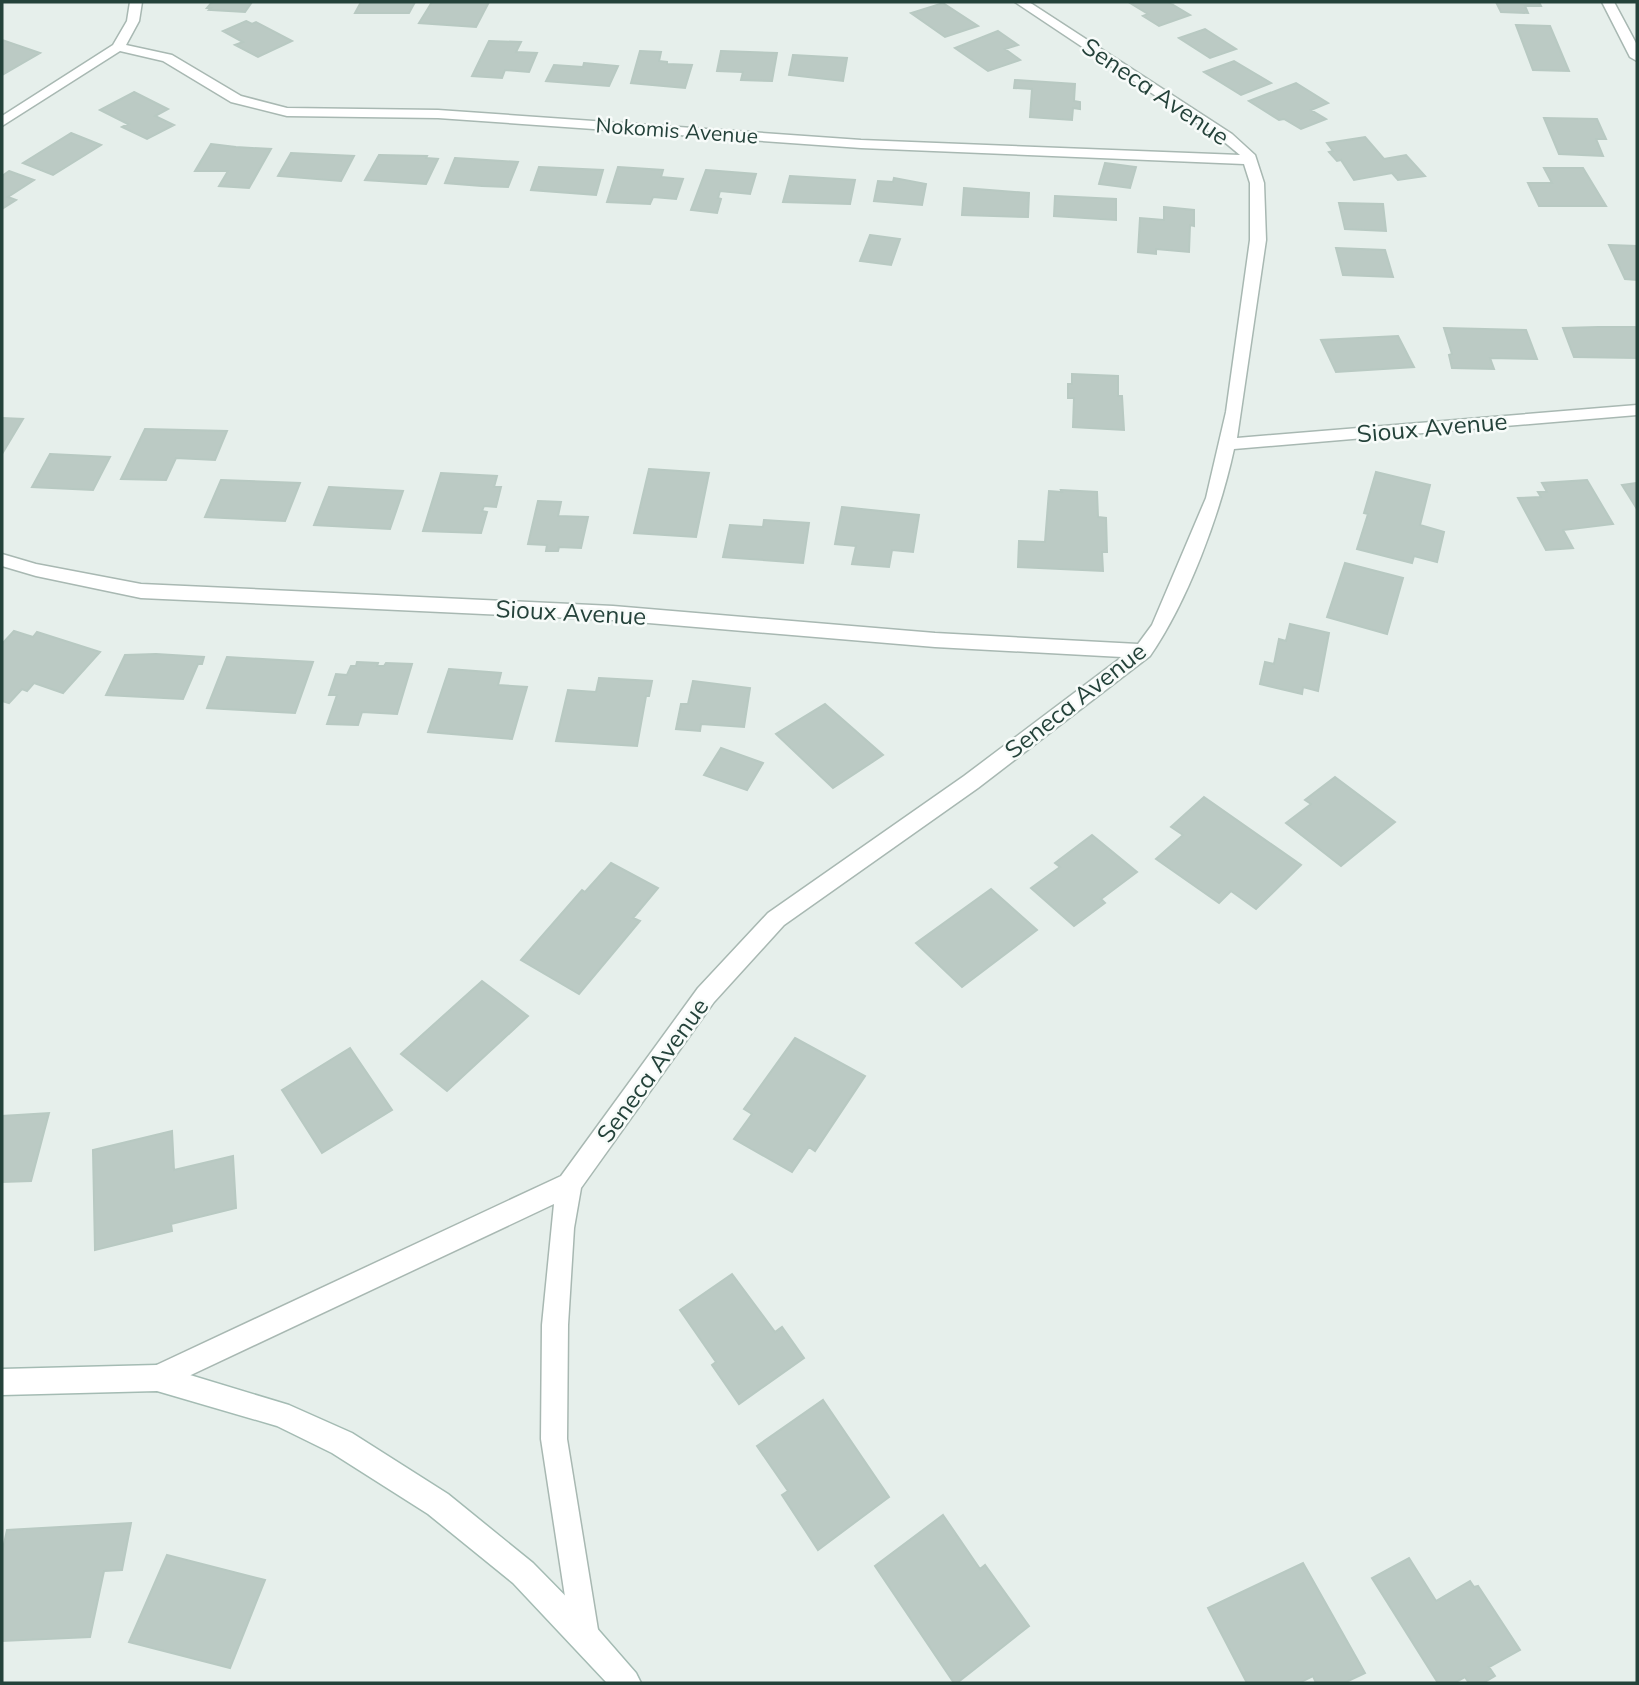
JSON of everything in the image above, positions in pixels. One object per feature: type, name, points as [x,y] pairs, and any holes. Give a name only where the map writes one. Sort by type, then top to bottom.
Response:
[{"type":"street","points":[[2,122],[118,47],[133,21],[136,2]]},
{"type":"street","name":"Seneca Avenue","points":[[585,1636],[554,1439],[555,1325],[562,1228],[570,1184],[706,995],[776,919],[971,782],[1143,652],[1160,627],[1215,498],[1227,444],[1258,240],[1257,183],[1248,155],[1227,137],[1021,2]]},
{"type":"street","points":[[1608,2],[1637,57]]},
{"type":"street","name":"Nokomis Avenue","points":[[118,47],[167,58],[236,99],[287,112],[438,114],[861,144],[1249,160]]},
{"type":"street","name":"Sioux Avenue","points":[[1227,444],[1637,410]]},
{"type":"street","name":"Sioux Avenue","points":[[2,560],[36,570],[141,591],[613,613],[935,640],[1143,652]]},
{"type":"street","name":"Seneca Avenue","points":[[157,1378],[570,1184]]},
{"type":"street","points":[[2,1382],[157,1378],[280,1414],[342,1443],[438,1504],[523,1573],[585,1636],[626,1683]]},
{"type":"building","points":[[212,2],[252,2],[245,12],[209,10],[211,8],[207,8]]},
{"type":"building","points":[[361,2],[415,2],[409,13],[355,13]]},
{"type":"building","points":[[432,2],[489,2],[476,27],[419,23]]},
{"type":"building","points":[[1175,2],[1170,3],[1190,15],[1159,26],[1143,16],[1148,14],[1130,3]]},
{"type":"building","points":[[1496,2],[1539,2],[1541,6],[1525,6],[1528,13],[1501,12]]},
{"type":"building","points":[[943,3],[978,26],[945,37],[911,13]]},
{"type":"building","points":[[246,21],[252,24],[256,22],[292,41],[258,57],[235,45],[243,42],[223,31]]},
{"type":"building","points":[[1516,25],[1550,26],[1569,71],[1533,70]]},
{"type":"building","points":[[1205,29],[1236,49],[1210,58],[1179,38]]},
{"type":"building","points":[[998,31],[1018,45],[1005,49],[1020,60],[988,71],[955,48]]},
{"type":"building","points":[[2,40],[40,53],[2,75]]},
{"type":"building","points":[[489,41],[521,42],[516,52],[537,53],[529,72],[505,70],[502,78],[472,76]]},
{"type":"building","points":[[640,51],[661,52],[659,61],[667,64],[692,65],[685,88],[631,83]]},
{"type":"building","points":[[721,51],[777,53],[772,81],[741,80],[743,72],[717,71]]},
{"type":"building","points":[[793,55],[847,58],[843,81],[789,75]]},
{"type":"building","points":[[1234,61],[1271,83],[1241,95],[1204,72]]},
{"type":"building","points":[[584,63],[618,66],[609,86],[546,81],[554,65],[583,67]]},
{"type":"building","points":[[1015,80],[1075,84],[1074,101],[1080,102],[1080,109],[1073,108],[1072,120],[1030,117],[1032,89],[1014,88]]},
{"type":"building","points":[[1296,83],[1328,103],[1311,110],[1326,119],[1301,129],[1284,119],[1279,120],[1249,101]]},
{"type":"building","points":[[134,92],[168,109],[155,116],[174,125],[147,139],[122,127],[128,124],[100,110]]},
{"type":"building","points":[[1544,118],[1597,119],[1606,139],[1596,139],[1603,156],[1559,154]]},
{"type":"building","points":[[71,133],[101,145],[53,175],[23,163]]},
{"type":"building","points":[[1365,137],[1384,159],[1406,155],[1425,176],[1398,180],[1392,173],[1354,180],[1341,160],[1337,161],[1329,152],[1333,151],[1327,143]]},
{"type":"building","points":[[211,144],[271,149],[249,188],[219,186],[228,171],[195,171]]},
{"type":"building","points":[[291,153],[354,156],[341,181],[278,176]]},
{"type":"building","points":[[379,155],[427,156],[426,158],[438,159],[426,184],[365,180]]},
{"type":"building","points":[[455,158],[518,162],[508,187],[445,183]]},
{"type":"building","points":[[1105,163],[1136,167],[1130,188],[1099,184]]},
{"type":"building","points":[[539,167],[603,170],[596,195],[531,190]]},
{"type":"building","points":[[618,167],[663,170],[661,177],[683,179],[676,199],[653,197],[650,204],[607,202]]},
{"type":"building","points":[[1544,168],[1583,168],[1606,206],[1539,206],[1528,183],[1552,183]]},
{"type":"building","points":[[706,170],[756,174],[750,194],[720,191],[717,213],[691,210]]},
{"type":"building","points":[[9,171],[34,180],[8,197],[16,200],[2,209],[2,176]]},
{"type":"building","points":[[790,176],[855,180],[850,204],[783,202]]},
{"type":"building","points":[[894,178],[926,184],[922,205],[874,201],[878,181],[893,182]]},
{"type":"building","points":[[964,188],[1029,193],[1028,217],[962,215]]},
{"type":"building","points":[[1055,196],[1116,199],[1116,220],[1054,216]]},
{"type":"building","points":[[1339,203],[1383,204],[1386,231],[1345,229]]},
{"type":"building","points":[[1164,207],[1194,210],[1194,226],[1190,225],[1189,252],[1156,249],[1156,254],[1138,252],[1140,218],[1164,220]]},
{"type":"building","points":[[870,235],[900,239],[891,265],[860,261]]},
{"type":"building","points":[[1609,245],[1637,246],[1637,280],[1625,279]]},
{"type":"building","points":[[1336,248],[1385,250],[1393,277],[1343,275]]},
{"type":"building","points":[[1635,327],[1637,358],[1574,357],[1563,328]]},
{"type":"building","points":[[1444,328],[1526,330],[1537,359],[1490,358],[1494,369],[1452,368],[1449,355],[1452,354]]},
{"type":"building","points":[[1398,336],[1414,367],[1336,372],[1321,340]]},
{"type":"building","points":[[1072,374],[1118,376],[1118,396],[1122,396],[1124,430],[1073,427],[1074,398],[1068,398],[1068,384],[1072,384]]},
{"type":"building","points":[[2,418],[23,419],[2,454]]},
{"type":"building","points":[[145,429],[227,431],[215,460],[176,458],[166,480],[121,479]]},
{"type":"building","points":[[50,454],[110,457],[93,490],[32,487]]},
{"type":"building","points":[[649,469],[709,473],[696,537],[634,533]]},
{"type":"building","points":[[1376,472],[1430,485],[1420,525],[1444,532],[1437,562],[1414,556],[1412,563],[1357,549],[1368,514],[1364,513]]},
{"type":"building","points":[[441,473],[497,476],[494,487],[501,487],[496,507],[484,506],[482,511],[487,512],[481,533],[423,531]]},
{"type":"building","points":[[221,480],[300,483],[285,521],[205,517]]},
{"type":"building","points":[[1587,480],[1613,524],[1563,530],[1573,548],[1546,550],[1518,498],[1541,497],[1538,492],[1547,492],[1542,483]]},
{"type":"building","points":[[1637,483],[1637,509],[1622,485]]},
{"type":"building","points":[[329,487],[403,491],[390,529],[314,525]]},
{"type":"building","points":[[1061,490],[1097,492],[1098,517],[1106,518],[1107,552],[1102,552],[1103,571],[1018,567],[1019,541],[1045,542],[1049,491],[1062,492]]},
{"type":"building","points":[[538,501],[561,502],[558,516],[588,517],[581,548],[559,547],[558,551],[546,551],[547,545],[528,544]]},
{"type":"building","points":[[842,507],[919,515],[913,552],[892,550],[889,567],[852,564],[856,546],[835,544]]},
{"type":"building","points":[[764,520],[809,523],[803,563],[723,557],[730,525],[763,527]]},
{"type":"building","points":[[1345,563],[1403,578],[1387,634],[1327,617]]},
{"type":"building","points":[[1290,624],[1329,633],[1318,691],[1303,687],[1302,694],[1260,684],[1265,662],[1274,664],[1279,639],[1286,641]]},
{"type":"building","points":[[14,631],[33,637],[37,632],[100,652],[63,693],[34,683],[27,691],[22,689],[9,703],[2,701],[2,644]]},
{"type":"building","points":[[125,655],[204,657],[202,664],[198,664],[183,699],[106,695]]},
{"type":"building","points":[[227,657],[313,662],[295,713],[207,708]]},
{"type":"building","points":[[357,662],[378,663],[377,666],[384,666],[386,663],[412,664],[397,714],[362,712],[358,725],[327,724],[337,695],[329,695],[336,674],[347,675],[351,666],[356,666]]},
{"type":"building","points":[[449,669],[501,673],[498,685],[527,687],[512,739],[428,732]]},
{"type":"building","points":[[599,678],[652,681],[649,696],[646,696],[637,746],[556,741],[568,690],[596,692]]},
{"type":"building","points":[[693,681],[750,688],[744,727],[701,724],[700,731],[676,729],[681,704],[688,704]]},
{"type":"building","points":[[825,704],[883,755],[833,788],[776,734]]},
{"type":"building","points":[[721,748],[763,763],[747,790],[704,775]]},
{"type":"building","points":[[1335,777],[1395,822],[1341,866],[1286,823],[1311,804],[1305,800]]},
{"type":"building","points":[[1204,797],[1301,865],[1256,909],[1231,891],[1219,903],[1156,859],[1183,835],[1171,827]]},
{"type":"building","points":[[1092,835],[1137,872],[1101,899],[1105,903],[1074,926],[1031,888],[1060,867],[1055,863]]},
{"type":"building","points":[[611,863],[658,888],[633,918],[640,921],[579,994],[521,960],[582,890],[585,892]]},
{"type":"building","points":[[991,889],[1037,930],[962,987],[916,943]]},
{"type":"building","points":[[482,981],[528,1016],[447,1091],[401,1054]]},
{"type":"building","points":[[795,1038],[865,1076],[815,1151],[809,1147],[792,1172],[734,1139],[752,1114],[744,1109]]},
{"type":"building","points":[[350,1048],[392,1110],[322,1153],[282,1090]]},
{"type":"building","points":[[49,1113],[31,1181],[2,1182],[2,1116]]},
{"type":"building","points":[[172,1131],[174,1170],[233,1156],[236,1208],[171,1224],[172,1231],[95,1250],[93,1150]]},
{"type":"building","points":[[732,1274],[775,1332],[782,1327],[804,1358],[739,1404],[712,1365],[716,1362],[680,1310]]},
{"type":"building","points":[[823,1400],[889,1497],[818,1550],[782,1495],[788,1491],[757,1446]]},
{"type":"building","points":[[943,1515],[980,1569],[985,1565],[1029,1626],[957,1683],[954,1683],[875,1566]]},
{"type":"building","points":[[131,1523],[122,1570],[104,1571],[90,1637],[2,1641],[2,1553],[7,1530]]},
{"type":"building","points":[[167,1555],[265,1580],[230,1668],[129,1642]]},
{"type":"building","points":[[1409,1558],[1436,1601],[1470,1581],[1474,1587],[1478,1586],[1520,1650],[1489,1667],[1495,1676],[1483,1683],[1469,1683],[1465,1677],[1454,1683],[1438,1683],[1372,1578]]},
{"type":"building","points":[[1303,1563],[1365,1673],[1344,1683],[1316,1683],[1313,1676],[1299,1683],[1247,1683],[1208,1608]]}]
